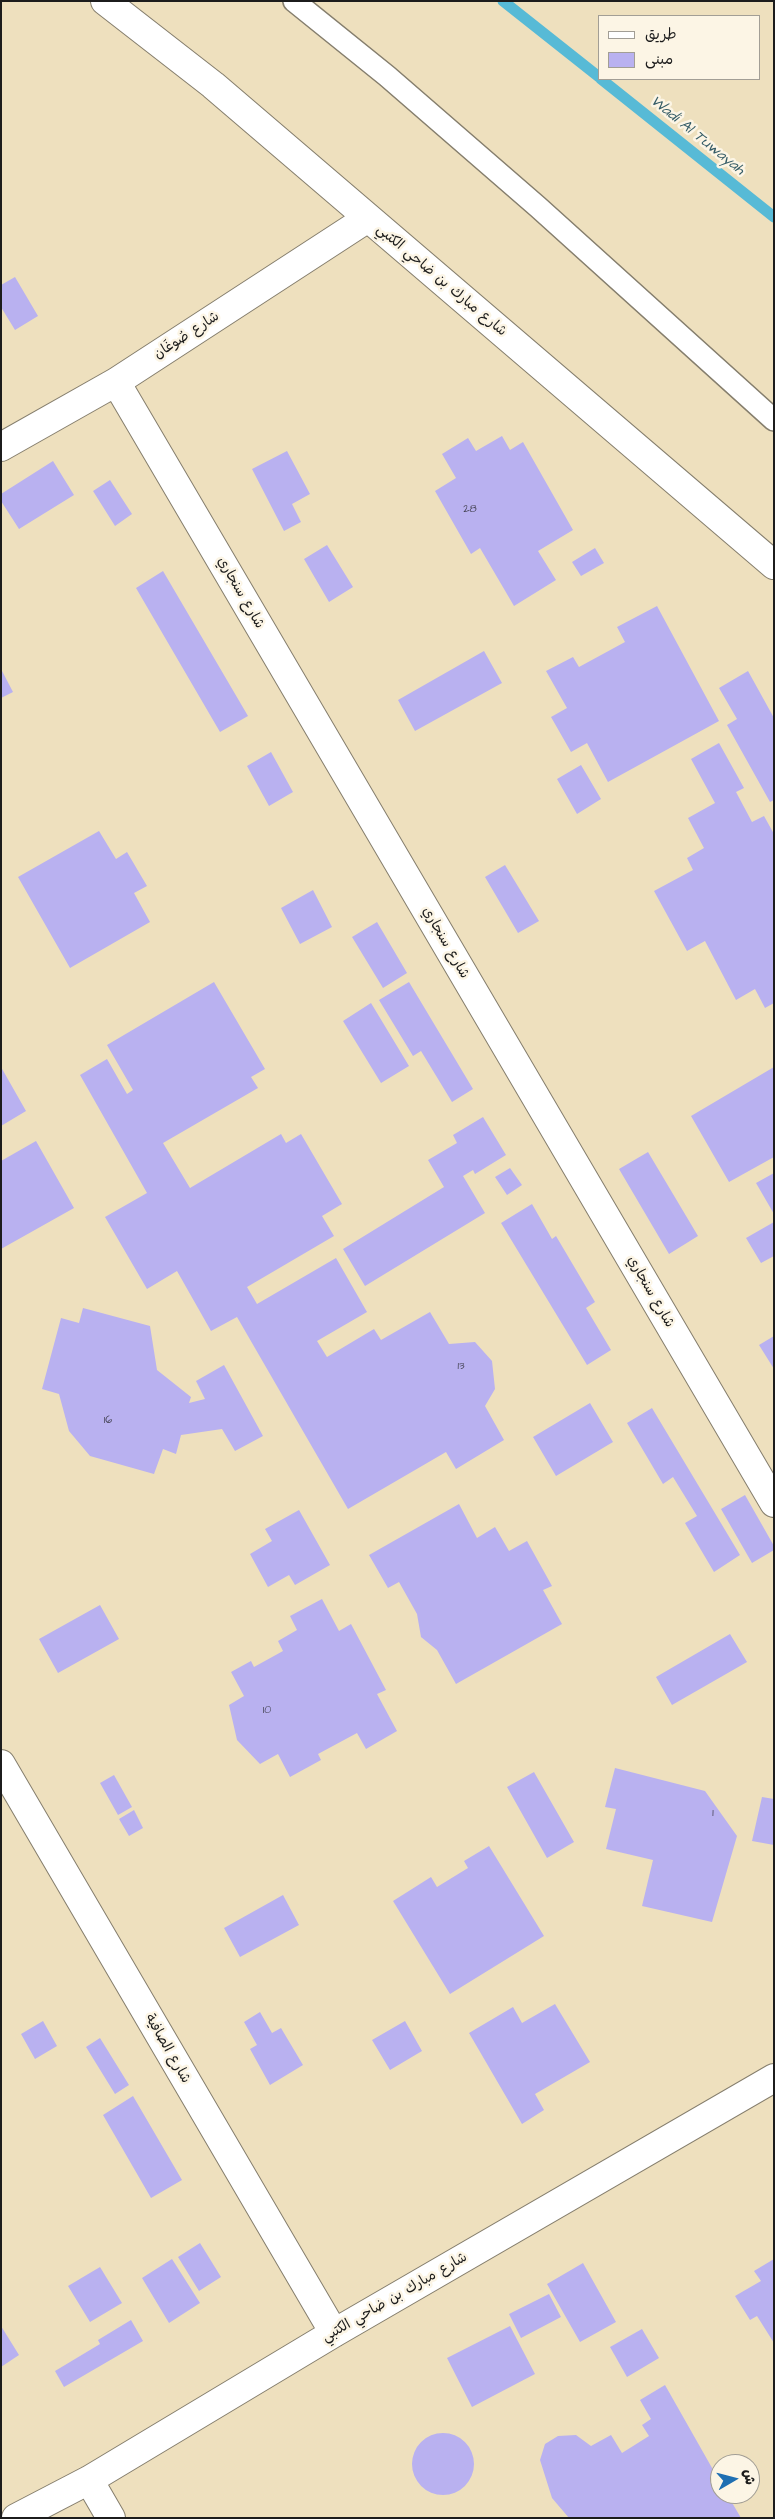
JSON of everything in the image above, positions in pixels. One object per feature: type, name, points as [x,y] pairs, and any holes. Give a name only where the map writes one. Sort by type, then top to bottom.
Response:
[{"type":"street","name":"شارع مبارك بن ضاحي الكتبي","points":[[105,1],[213,85],[774,564]]},
{"type":"street","name":"شارع صُوغَان","points":[[1,447],[116,382],[368,218]]},
{"type":"street","name":"شارع سنجاري","points":[[116,382],[774,1504]]},
{"type":"street","name":"شارع الصافية","points":[[1,1764],[334,2333]]},
{"type":"street","name":"شارع مبارك بن ضاحي الكتبي","points":[[16,2518],[89,2480],[334,2333],[774,2078]]},
{"type":"street","points":[[89,2480],[111,2518]]},
{"type":"lane","points":[[294,1],[387,76],[538,207],[774,420]]},
{"type":"building","points":[[15,277],[38,316],[15,330],[1,307],[1,285]]},
{"type":"building","points":[[502,436],[510,450],[523,442],[573,530],[538,551],[556,580],[514,606],[480,548],[471,554],[435,491],[456,478],[442,454],[468,438],[476,451]]},
{"type":"building","points":[[287,451],[310,494],[292,504],[301,522],[284,531],[252,469]]},
{"type":"building","points":[[53,461],[74,495],[19,529],[1,501],[1,494]]},
{"type":"building","points":[[110,480],[132,514],[115,526],[93,491]]},
{"type":"building","points":[[327,545],[353,587],[329,602],[304,559]]},
{"type":"building","points":[[595,548],[604,563],[581,576],[572,562]]},
{"type":"building","points":[[163,571],[248,716],[220,732],[136,588]]},
{"type":"building","points":[[657,606],[719,721],[608,782],[587,743],[571,752],[551,717],[567,708],[546,671],[573,657],[579,667],[625,642],[617,627]]},
{"type":"building","points":[[484,651],[502,683],[415,731],[398,700]]},
{"type":"building","points":[[1,669],[13,692],[1,698]]},
{"type":"building","points":[[748,671],[774,718],[774,800],[770,802],[727,725],[737,719],[719,688]]},
{"type":"building","points":[[719,743],[744,788],[736,792],[752,822],[764,816],[774,834],[774,1003],[765,1008],[755,989],[736,1000],[705,941],[687,951],[654,891],[693,870],[687,858],[704,848],[688,818],[715,803],[691,759]]},
{"type":"building","points":[[271,752],[293,792],[269,806],[247,766]]},
{"type":"building","points":[[581,765],[601,799],[577,814],[557,779]]},
{"type":"building","points":[[99,831],[116,859],[127,852],[147,886],[134,893],[150,922],[70,968],[18,877]]},
{"type":"building","points":[[505,865],[539,921],[518,933],[485,877]]},
{"type":"building","points":[[313,890],[332,927],[300,944],[281,908]]},
{"type":"building","points":[[377,922],[407,973],[383,988],[352,937]]},
{"type":"building","points":[[214,982],[265,1069],[251,1077],[258,1088],[163,1143],[190,1188],[281,1134],[286,1143],[301,1134],[342,1204],[322,1216],[334,1236],[247,1287],[257,1304],[336,1258],[367,1312],[317,1341],[327,1357],[374,1329],[381,1340],[430,1312],[449,1344],[475,1342],[492,1361],[495,1389],[485,1406],[504,1440],[456,1469],[446,1452],[348,1509],[237,1317],[211,1331],[177,1271],[147,1289],[105,1217],[147,1193],[80,1075],[107,1059],[127,1094],[133,1090],[107,1045]]},
{"type":"building","points":[[409,982],[473,1089],[452,1102],[421,1051],[413,1056],[379,1000]]},
{"type":"building","points":[[371,1003],[409,1066],[381,1083],[343,1021]]},
{"type":"building","points":[[1,1067],[26,1111],[1,1126]]},
{"type":"building","points":[[774,1067],[774,1157],[729,1182],[691,1116]]},
{"type":"building","points":[[483,1117],[506,1155],[475,1174],[473,1170],[463,1176],[485,1213],[365,1286],[343,1249],[444,1187],[428,1160],[457,1143],[453,1135]]},
{"type":"building","points":[[36,1141],[74,1208],[1,1249],[1,1161]]},
{"type":"building","points":[[648,1152],[698,1236],[669,1254],[619,1169]]},
{"type":"building","points":[[510,1168],[522,1185],[507,1195],[495,1177]]},
{"type":"building","points":[[774,1173],[774,1214],[756,1183]]},
{"type":"building","points":[[532,1204],[552,1239],[556,1236],[595,1302],[586,1308],[611,1350],[587,1365],[501,1223]]},
{"type":"building","points":[[774,1222],[774,1256],[761,1263],[746,1238]]},
{"type":"building","points":[[83,1308],[150,1326],[157,1370],[191,1397],[189,1403],[205,1399],[196,1381],[224,1365],[263,1436],[235,1451],[222,1429],[181,1435],[176,1454],[163,1449],[154,1474],[90,1456],[69,1431],[59,1394],[42,1389],[61,1318],[79,1323]]},
{"type":"building","points":[[774,1336],[774,1369],[759,1345]]},
{"type":"building","points":[[590,1403],[613,1442],[556,1476],[533,1437]]},
{"type":"building","points":[[652,1408],[740,1555],[714,1572],[685,1523],[697,1516],[673,1477],[663,1484],[627,1423]]},
{"type":"building","points":[[745,1495],[774,1546],[774,1550],[752,1563],[721,1509]]},
{"type":"building","points":[[459,1504],[477,1538],[495,1527],[509,1551],[527,1541],[552,1586],[543,1590],[562,1624],[456,1684],[437,1650],[421,1637],[417,1614],[399,1582],[388,1588],[369,1555]]},
{"type":"building","points":[[299,1510],[330,1565],[295,1585],[289,1575],[268,1587],[250,1554],[272,1541],[265,1529]]},
{"type":"building","points":[[322,1599],[339,1631],[351,1624],[386,1690],[377,1694],[397,1731],[366,1749],[357,1733],[318,1754],[321,1760],[290,1777],[278,1754],[260,1764],[237,1740],[229,1705],[244,1696],[231,1672],[251,1661],[254,1667],[283,1651],[278,1641],[297,1630],[290,1616]]},
{"type":"building","points":[[100,1605],[119,1639],[58,1673],[39,1639]]},
{"type":"building","points":[[730,1634],[747,1662],[672,1705],[656,1677]]},
{"type":"building","points":[[615,1768],[705,1791],[737,1836],[712,1922],[642,1906],[653,1860],[606,1849],[616,1809],[605,1807]]},
{"type":"building","points":[[534,1772],[574,1842],[547,1858],[507,1787]]},
{"type":"building","points":[[114,1775],[132,1807],[118,1815],[100,1783]]},
{"type":"building","points":[[762,1797],[774,1799],[774,1845],[752,1841]]},
{"type":"building","points":[[134,1810],[143,1828],[129,1836],[119,1819]]},
{"type":"building","points":[[489,1846],[544,1936],[450,1994],[393,1901],[431,1877],[437,1887],[468,1868],[464,1861]]},
{"type":"building","points":[[283,1895],[299,1925],[240,1957],[224,1928]]},
{"type":"building","points":[[555,2004],[590,2062],[535,2094],[544,2110],[522,2124],[469,2033],[513,2007],[522,2023]]},
{"type":"building","points":[[260,2012],[272,2033],[281,2028],[303,2065],[270,2085],[250,2049],[257,2045],[244,2022]]},
{"type":"building","points":[[43,2021],[57,2046],[35,2059],[21,2034]]},
{"type":"building","points":[[405,2021],[422,2051],[390,2070],[372,2040]]},
{"type":"building","points":[[100,2038],[129,2085],[115,2094],[86,2047]]},
{"type":"building","points":[[133,2096],[182,2180],[151,2198],[103,2115]]},
{"type":"building","points":[[200,2243],[221,2277],[199,2291],[178,2257]]},
{"type":"building","points":[[172,2259],[200,2303],[169,2323],[142,2278]]},
{"type":"building","points":[[774,2259],[774,2343],[757,2316],[750,2320],[735,2296],[761,2281],[754,2271]]},
{"type":"building","points":[[583,2263],[616,2322],[580,2342],[547,2284]]},
{"type":"building","points":[[100,2267],[122,2303],[90,2322],[68,2286]]},
{"type":"building","points":[[549,2294],[561,2317],[521,2338],[509,2314]]},
{"type":"building","points":[[131,2320],[143,2341],[64,2387],[55,2371],[100,2344],[98,2340]]},
{"type":"building","points":[[1,2326],[19,2355],[1,2367]]},
{"type":"building","points":[[510,2326],[535,2374],[472,2407],[447,2358]]},
{"type":"building","points":[[642,2329],[659,2358],[627,2377],[610,2347]]},
{"type":"building","points":[[665,2385],[710,2464],[710,2504],[733,2504],[741,2518],[569,2518],[552,2498],[540,2460],[545,2444],[558,2436],[576,2435],[591,2446],[611,2435],[622,2453],[649,2436],[642,2425],[651,2419],[640,2400]]},
{"type":"building","points":[[437,2433],[449,2433],[465,2442],[472,2452],[474,2464],[472,2476],[465,2486],[449,2495],[437,2495],[426,2490],[417,2481],[412,2470],[412,2458],[417,2447],[426,2438]]},
{"type":"waterway","name":"Wadi Al Tuwayah","points":[[503,1],[598,76]]},
{"type":"waterway","name":"Wadi Al Tuwayah","points":[[602,80],[774,217]]}]
